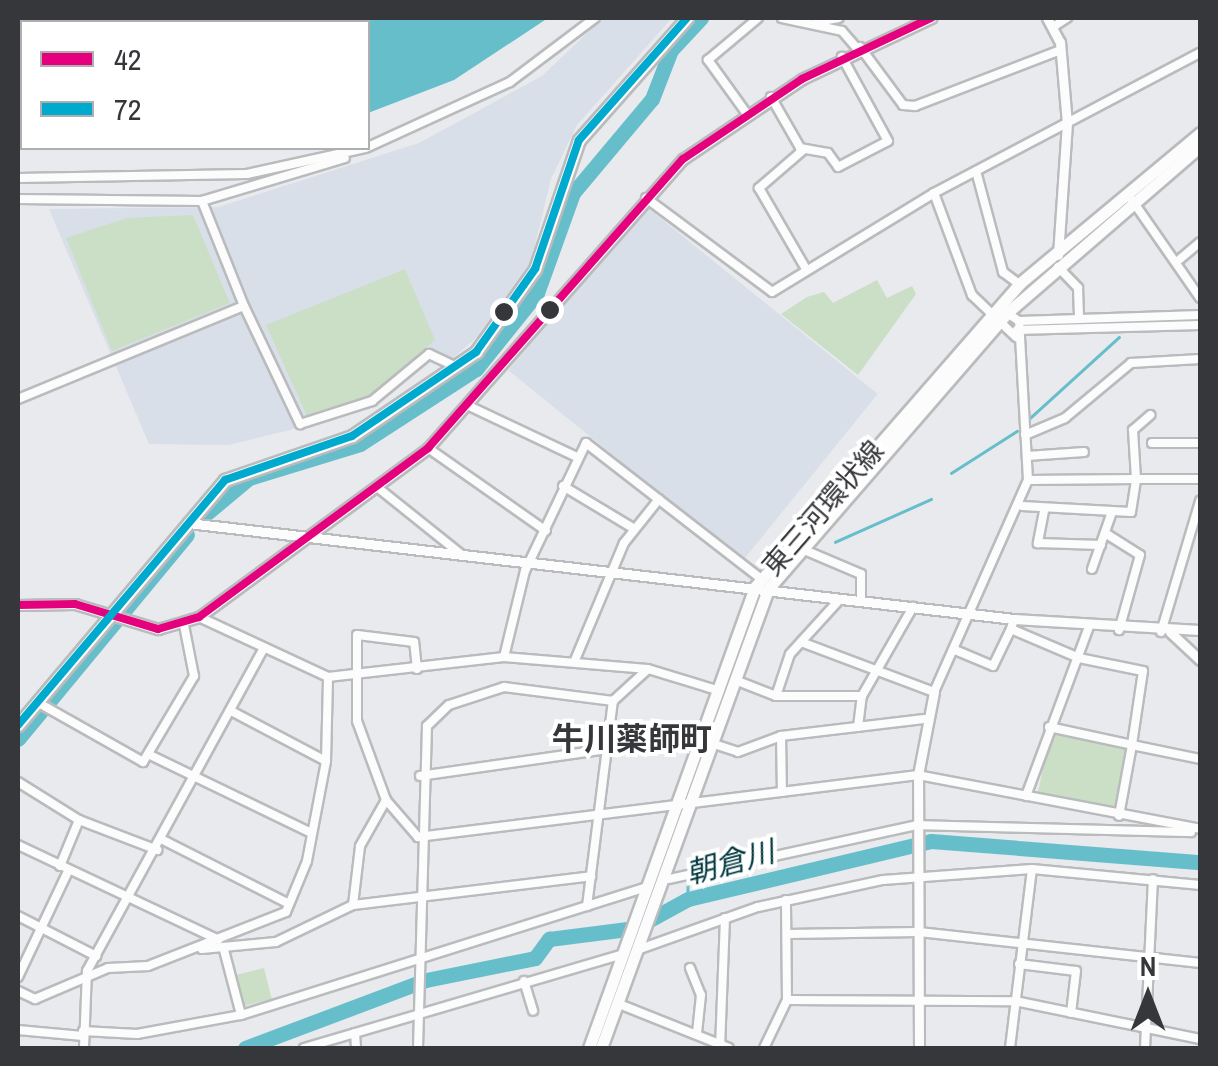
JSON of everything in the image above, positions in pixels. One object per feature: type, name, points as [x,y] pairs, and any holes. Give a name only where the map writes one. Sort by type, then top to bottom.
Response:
[{"type":"main road","points":[[18,725],[185,523],[232,476],[352,436],[458,369],[526,286],[579,140],[687,18]]},
{"type":"main road","name":"東三河環状線","points":[[661,884],[720,691],[762,585],[1002,314],[1200,133]]},
{"type":"main road","name":"東三河環状線","points":[[600,1048],[695,802],[762,585],[802,549],[1002,314],[1019,284],[1058,248],[1200,146]]},
{"type":"main road","name":"東三河環状線","points":[[590,1048],[638,946]]},
{"type":"street","points":[[370,145],[510,82],[595,18]]},
{"type":"street","points":[[747,114],[708,60],[758,18]]},
{"type":"street","points":[[782,18],[842,31],[903,106],[915,106],[1062,50]]},
{"type":"street","points":[[806,24],[839,18]]},
{"type":"street","points":[[18,606],[63,602],[125,621],[184,625],[199,617],[305,535],[428,448],[469,406],[644,197],[771,98],[858,48],[930,18]]},
{"type":"street","points":[[1067,18],[1050,22],[1062,50],[1067,123],[1057,263],[1078,288],[1080,319]]},
{"type":"street","points":[[644,197],[762,293],[934,194],[1200,53]]},
{"type":"street","points":[[771,98],[800,148],[828,153],[838,167],[888,140],[842,57]]},
{"type":"street","points":[[800,148],[759,188],[806,268]]},
{"type":"street","points":[[18,199],[202,202],[281,184],[358,150]]},
{"type":"street","points":[[18,178],[176,180],[348,154]]},
{"type":"street","points":[[976,172],[1002,272],[1019,284]]},
{"type":"street","points":[[919,1048],[917,827],[924,719],[1022,506],[1028,480],[1017,330],[1002,314],[972,296],[934,194]]},
{"type":"street","points":[[1130,196],[1199,285],[1200,298]]},
{"type":"street","points":[[202,202],[244,306],[300,424],[372,401],[429,354],[458,369]]},
{"type":"street","points":[[1180,259],[1200,242]]},
{"type":"street","points":[[18,399],[244,306]]},
{"type":"street","points":[[1002,314],[1017,330],[1200,326]]},
{"type":"street","points":[[1017,330],[1080,319],[1200,316]]},
{"type":"street","points":[[1024,435],[1065,418],[1131,362],[1200,359]]},
{"type":"street","points":[[469,406],[577,457]]},
{"type":"street","points":[[1022,506],[1044,511],[1132,512],[1136,479],[1133,430],[1150,415]]},
{"type":"street","points":[[504,657],[530,563],[586,443],[659,498],[762,585]]},
{"type":"street","points":[[1152,443],[1200,443]]},
{"type":"street","points":[[428,448],[546,532]]},
{"type":"street","points":[[1026,456],[1084,452]]},
{"type":"street","points":[[1028,480],[1200,479]]},
{"type":"street","points":[[563,486],[633,528]]},
{"type":"street","points":[[377,487],[462,555]]},
{"type":"street","points":[[575,660],[633,528],[659,498]]},
{"type":"street","points":[[1166,632],[1200,500]]},
{"type":"street","points":[[1044,511],[1038,543],[1101,545]]},
{"type":"street","points":[[1092,568],[1112,512]]},
{"type":"street","points":[[185,523],[762,585],[861,602],[972,614],[1013,624],[1166,632],[1200,630]]},
{"type":"street","points":[[1105,532],[1140,555],[1119,630]]},
{"type":"street","points":[[802,549],[861,574],[861,602]]},
{"type":"street","points":[[776,696],[801,642],[840,599]]},
{"type":"street","points":[[858,727],[862,696],[872,674],[913,608]]},
{"type":"street","points":[[199,617],[328,678],[504,657],[648,669],[720,691]]},
{"type":"street","points":[[955,650],[993,666],[1013,624]]},
{"type":"street","points":[[1013,624],[1079,658],[1142,671],[1119,816]]},
{"type":"street","points":[[37,702],[137,764],[150,755],[194,676],[184,625]]},
{"type":"street","points":[[1026,796],[1089,626]]},
{"type":"street","points":[[1166,632],[1200,660]]},
{"type":"street","points":[[417,669],[414,642],[357,634],[356,721],[386,800],[418,837]]},
{"type":"street","points":[[801,642],[872,674],[934,692]]},
{"type":"street","points":[[84,1039],[85,978],[198,779],[263,649]]},
{"type":"street","points":[[587,906],[613,701],[648,669]]},
{"type":"street","points":[[18,990],[35,999],[85,978],[198,949],[289,904],[311,833],[326,761],[328,678]]},
{"type":"street","points":[[735,680],[776,696],[862,696]]},
{"type":"street","points":[[418,1048],[418,837],[427,726],[449,705],[504,686],[613,701]]},
{"type":"street","points":[[233,712],[326,761]]},
{"type":"street","points":[[714,744],[738,752],[782,736],[924,719]]},
{"type":"street","points":[[1050,727],[1200,759]]},
{"type":"street","points":[[782,736],[782,792]]},
{"type":"street","points":[[420,776],[607,749]]},
{"type":"street","points":[[150,755],[311,833]]},
{"type":"street","points":[[418,837],[918,775],[1200,831]]},
{"type":"street","points":[[18,782],[79,820],[157,850]]},
{"type":"street","points":[[353,905],[360,846],[386,800]]},
{"type":"street","points":[[18,978],[42,928],[79,820]]},
{"type":"street","points":[[18,1030],[84,1039],[137,1034],[241,1015],[661,884],[917,827],[1200,831]]},
{"type":"street","points":[[163,840],[289,904]]},
{"type":"street","points":[[18,845],[219,940]]},
{"type":"street","points":[[1010,1048],[1032,870]]},
{"type":"street","points":[[304,1048],[786,900],[919,874],[1032,870],[1200,885]]},
{"type":"street","points":[[198,949],[224,950],[276,942],[353,905],[591,876]]},
{"type":"street","points":[[1145,1048],[1152,879]]},
{"type":"street","points":[[764,1048],[787,1000],[786,900]]},
{"type":"street","points":[[18,916],[96,956]]},
{"type":"street","points":[[619,1004],[723,1047],[725,918]]},
{"type":"street","points":[[787,934],[919,932],[1200,963]]},
{"type":"street","points":[[224,950],[241,1015]]},
{"type":"street","points":[[1019,964],[1076,971],[1071,1013]]},
{"type":"street","points":[[690,968],[700,995],[696,1034]]},
{"type":"street","points":[[524,981],[533,1011]]},
{"type":"street","points":[[787,1000],[1016,1001],[1200,1039]]},
{"type":"street","points":[[355,1032],[356,1048]]},
{"type":"shaded area","points":[[603,18],[672,18],[577,125],[551,179],[531,261],[477,337],[452,359],[432,349],[379,393],[290,430],[229,445],[149,444],[49,209],[218,207],[419,143],[542,76]]},
{"type":"shaded area","points":[[643,204],[878,394],[743,560],[508,370]]},
{"type":"green space","points":[[193,215],[230,303],[112,351],[66,238],[127,218]]},
{"type":"green space","points":[[405,269],[435,340],[370,395],[307,416],[266,325]]},
{"type":"green space","points":[[877,280],[887,298],[912,286],[916,294],[858,375],[781,314],[807,297],[824,292],[833,303]]},
{"type":"green space","points":[[1051,731],[1128,747],[1115,812],[1037,796]]},
{"type":"green space","points":[[264,968],[272,999],[243,1006],[235,975]]},
{"type":"water","points":[[548,18],[454,80],[370,112],[370,20],[246,20]]},
{"type":"waterway","points":[[207,513],[249,478],[360,444],[476,369],[537,293],[573,193],[652,99],[671,50],[701,18]]},
{"type":"waterway","points":[[1030,418],[1119,337]]},
{"type":"waterway","points":[[951,473],[1017,431]]},
{"type":"waterway","points":[[835,542],[931,499]]},
{"type":"waterway","points":[[18,739],[187,535]]},
{"type":"waterway","name":"朝倉川","points":[[245,1048],[426,980],[535,958],[549,939],[635,928],[688,899],[931,841],[1200,862]]},
{"type":"waterway","points":[[688,884],[688,899]]},
{"type":"transit line","name":"72","points":[[18,725],[225,480],[352,436],[476,352],[535,269],[579,140],[687,18]]},
{"type":"transit line","name":"42","points":[[18,605],[75,604],[158,629],[199,617],[428,448],[683,159],[802,79],[931,18]]},
{"type":"district","name":"牛川薬師町","points":[[632,739]]}]
